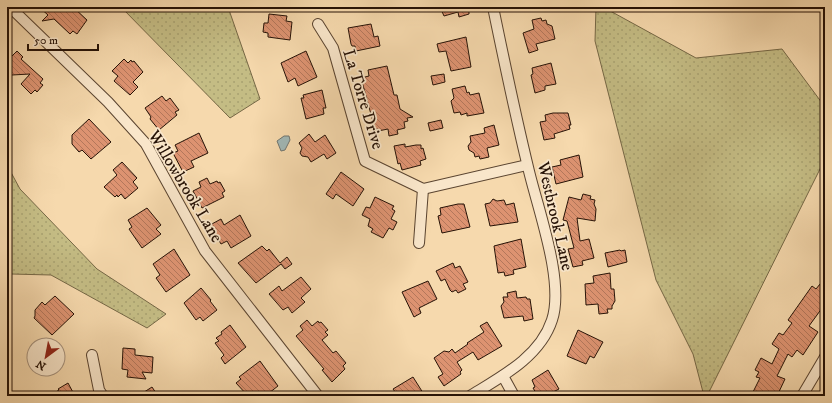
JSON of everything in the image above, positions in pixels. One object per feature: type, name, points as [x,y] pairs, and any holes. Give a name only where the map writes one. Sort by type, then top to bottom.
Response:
[{"type":"street","name":"Willowbrook Lane","points":[[10,7],[108,102],[146,144],[204,251],[318,396]]},
{"type":"street","name":"Westbrook Lane","points":[[470,396],[503,376],[534,350],[546,335],[553,320],[556,301],[552,261],[527,166],[493,7]]},
{"type":"street","name":"La Torre Drive","points":[[318,24],[333,48],[365,161],[423,189]]},
{"type":"street","points":[[419,243],[423,189],[527,166]]},
{"type":"street","points":[[92,355],[100,390],[104,396]]},
{"type":"street","points":[[802,396],[825,357]]},
{"type":"street","points":[[503,376],[514,396]]},
{"type":"path","points":[[489,396],[493,394],[499,396]]},
{"type":"shaded area","points":[[121,7],[228,7],[260,99],[230,118]]},
{"type":"shaded area","points":[[596,7],[603,7],[696,58],[782,49],[825,107],[825,159],[707,396],[704,396],[693,354],[656,280],[595,41]]},
{"type":"shaded area","points":[[7,165],[20,189],[97,269],[166,314],[147,328],[51,275],[11,274],[7,277]]},
{"type":"water","points":[[284,136],[289,136],[290,140],[285,150],[281,151],[277,141]]},
{"type":"building","points":[[39,7],[73,7],[87,20],[77,34],[73,31],[70,34],[54,19],[42,21],[48,15]]},
{"type":"building","points":[[440,7],[469,7],[469,14],[459,17],[458,12],[444,16]]},
{"type":"building","points":[[269,14],[287,16],[286,21],[292,22],[290,40],[268,37],[268,33],[263,32],[264,23],[268,23]]},
{"type":"building","points":[[541,18],[542,21],[546,20],[547,24],[552,26],[555,39],[536,44],[538,50],[529,53],[523,33],[534,29],[532,20]]},
{"type":"building","points":[[371,24],[374,37],[378,36],[380,46],[356,51],[355,46],[352,46],[351,44],[348,28]]},
{"type":"building","points":[[466,37],[471,67],[451,71],[446,51],[439,52],[437,44]]},
{"type":"building","points":[[17,51],[23,57],[21,59],[43,79],[40,83],[43,85],[37,92],[35,90],[31,94],[21,84],[30,74],[12,75],[7,70],[7,61]]},
{"type":"building","points":[[306,51],[317,77],[298,86],[295,78],[288,82],[281,63]]},
{"type":"building","points":[[124,59],[128,63],[131,60],[132,62],[134,61],[143,72],[133,82],[138,87],[130,95],[114,81],[118,76],[112,71]]},
{"type":"building","points":[[551,63],[556,84],[545,86],[545,90],[535,93],[531,75],[533,74],[532,68]]},
{"type":"building","points":[[387,66],[394,95],[397,95],[400,109],[413,117],[407,118],[408,121],[404,122],[405,128],[397,130],[398,134],[389,136],[388,129],[378,131],[378,129],[375,129],[361,78],[369,76],[368,70]]},
{"type":"building","points":[[444,74],[445,82],[433,85],[431,76]]},
{"type":"building","points":[[465,86],[467,93],[469,92],[470,95],[479,93],[484,113],[467,116],[467,113],[461,115],[460,112],[454,113],[451,101],[454,98],[452,89]]},
{"type":"building","points":[[322,90],[326,108],[323,108],[324,114],[306,119],[301,98],[304,98],[303,95]]},
{"type":"building","points":[[162,96],[166,101],[170,98],[179,110],[175,112],[177,115],[159,130],[150,119],[151,117],[145,108]]},
{"type":"building","points":[[553,113],[568,113],[571,125],[569,125],[570,129],[554,134],[555,138],[544,140],[540,122],[546,121],[545,115]]},
{"type":"building","points":[[89,119],[111,142],[91,159],[82,150],[79,152],[72,144],[72,135]]},
{"type":"building","points":[[441,120],[443,128],[430,131],[428,123]]},
{"type":"building","points":[[494,125],[499,145],[487,148],[489,157],[480,159],[479,156],[475,157],[474,153],[469,150],[468,146],[471,142],[470,136],[485,133],[484,128]]},
{"type":"building","points":[[199,133],[208,153],[191,161],[194,167],[183,172],[173,153],[178,151],[175,145]]},
{"type":"building","points":[[309,134],[315,142],[325,135],[336,153],[327,159],[324,154],[311,162],[308,157],[302,156],[300,153],[302,148],[299,143]]},
{"type":"building","points":[[405,144],[405,147],[421,145],[421,149],[423,148],[426,159],[420,161],[421,165],[402,170],[400,163],[398,164],[394,146]]},
{"type":"building","points":[[579,155],[583,177],[556,184],[552,167],[561,165],[560,160]]},
{"type":"building","points":[[122,162],[137,178],[133,182],[138,188],[125,199],[121,194],[118,197],[117,195],[115,197],[104,187],[117,175],[113,170]]},
{"type":"building","points":[[341,172],[364,189],[353,206],[336,194],[333,199],[326,194]]},
{"type":"building","points":[[207,178],[210,184],[217,181],[218,183],[220,182],[225,191],[222,193],[224,197],[202,208],[193,191],[201,187],[199,182]]},
{"type":"building","points":[[583,194],[591,196],[590,199],[595,200],[594,204],[596,209],[595,221],[577,218],[580,241],[589,239],[594,258],[582,261],[583,265],[573,267],[568,249],[574,248],[567,221],[563,220],[569,197],[581,200]]},
{"type":"building","points":[[375,197],[394,206],[392,209],[395,211],[391,219],[397,222],[393,230],[389,228],[383,238],[371,232],[373,229],[368,226],[370,219],[362,215],[366,207],[370,208]]},
{"type":"building","points":[[493,199],[497,201],[504,200],[506,205],[514,203],[518,222],[490,226],[485,204],[490,203]]},
{"type":"building","points":[[464,204],[470,227],[442,233],[438,216],[441,215],[440,208]]},
{"type":"building","points":[[147,208],[161,225],[156,229],[161,234],[142,248],[129,229],[132,227],[128,220]]},
{"type":"building","points":[[240,215],[251,236],[231,248],[227,241],[221,244],[210,225],[221,219],[224,225]]},
{"type":"building","points":[[521,239],[526,267],[513,270],[514,274],[505,276],[504,272],[498,273],[494,246]]},
{"type":"building","points":[[262,246],[267,251],[269,249],[280,263],[287,257],[292,264],[285,269],[281,264],[256,283],[238,263]]},
{"type":"building","points":[[174,249],[190,275],[166,292],[156,278],[160,275],[153,264]]},
{"type":"building","points":[[625,250],[627,262],[608,267],[605,253]]},
{"type":"building","points":[[453,263],[455,268],[460,266],[468,282],[463,284],[466,289],[458,293],[456,290],[452,292],[450,290],[445,279],[441,281],[436,271]]},
{"type":"building","points":[[610,273],[611,289],[614,289],[615,301],[612,309],[607,309],[608,313],[599,314],[598,304],[586,305],[585,284],[594,283],[593,276]]},
{"type":"building","points":[[301,277],[311,289],[301,298],[305,302],[292,313],[288,307],[283,310],[269,294],[279,286],[282,291]]},
{"type":"building","points":[[428,281],[437,299],[419,308],[421,313],[414,317],[402,292]]},
{"type":"building","points":[[820,284],[825,287],[825,304],[809,326],[818,332],[803,355],[797,350],[792,357],[788,354],[777,376],[785,379],[777,396],[751,396],[760,378],[756,377],[759,372],[755,370],[761,358],[772,364],[779,349],[772,344],[779,333],[783,335],[792,323],[788,320],[812,286],[816,289]]},
{"type":"building","points":[[201,288],[217,310],[203,321],[200,317],[196,320],[184,303]]},
{"type":"building","points":[[516,291],[517,298],[526,297],[527,299],[530,299],[533,319],[524,321],[523,316],[504,318],[501,306],[504,302],[503,297],[508,297],[507,293]]},
{"type":"building","points":[[55,296],[74,314],[52,335],[34,318],[35,310],[42,302],[45,305]]},
{"type":"building","points":[[307,320],[312,326],[318,321],[319,323],[321,322],[328,330],[325,332],[328,335],[322,340],[333,353],[336,351],[346,363],[343,366],[345,369],[332,382],[322,370],[324,369],[296,336],[303,330],[300,326]]},
{"type":"building","points":[[487,322],[502,346],[478,360],[473,352],[457,362],[462,370],[460,372],[461,374],[444,386],[438,377],[443,374],[434,358],[444,351],[449,352],[452,349],[455,353],[484,332],[480,326]]},
{"type":"building","points":[[230,325],[246,347],[225,364],[221,358],[224,355],[215,343],[219,341],[216,338],[222,334],[221,332]]},
{"type":"building","points":[[578,330],[603,342],[594,358],[590,356],[586,364],[567,356]]},
{"type":"building","points":[[123,348],[135,349],[135,355],[153,357],[152,373],[142,372],[146,379],[127,377],[128,370],[122,369]]},
{"type":"building","points":[[260,361],[278,386],[265,396],[248,396],[236,383],[241,379],[239,377]]},
{"type":"building","points":[[548,370],[559,389],[553,392],[555,396],[538,396],[533,388],[535,387],[532,380]]},
{"type":"building","points":[[413,377],[425,396],[398,396],[393,389]]},
{"type":"building","points":[[68,383],[75,396],[49,396],[59,390],[58,389]]},
{"type":"building","points":[[152,387],[158,396],[138,396]]}]
